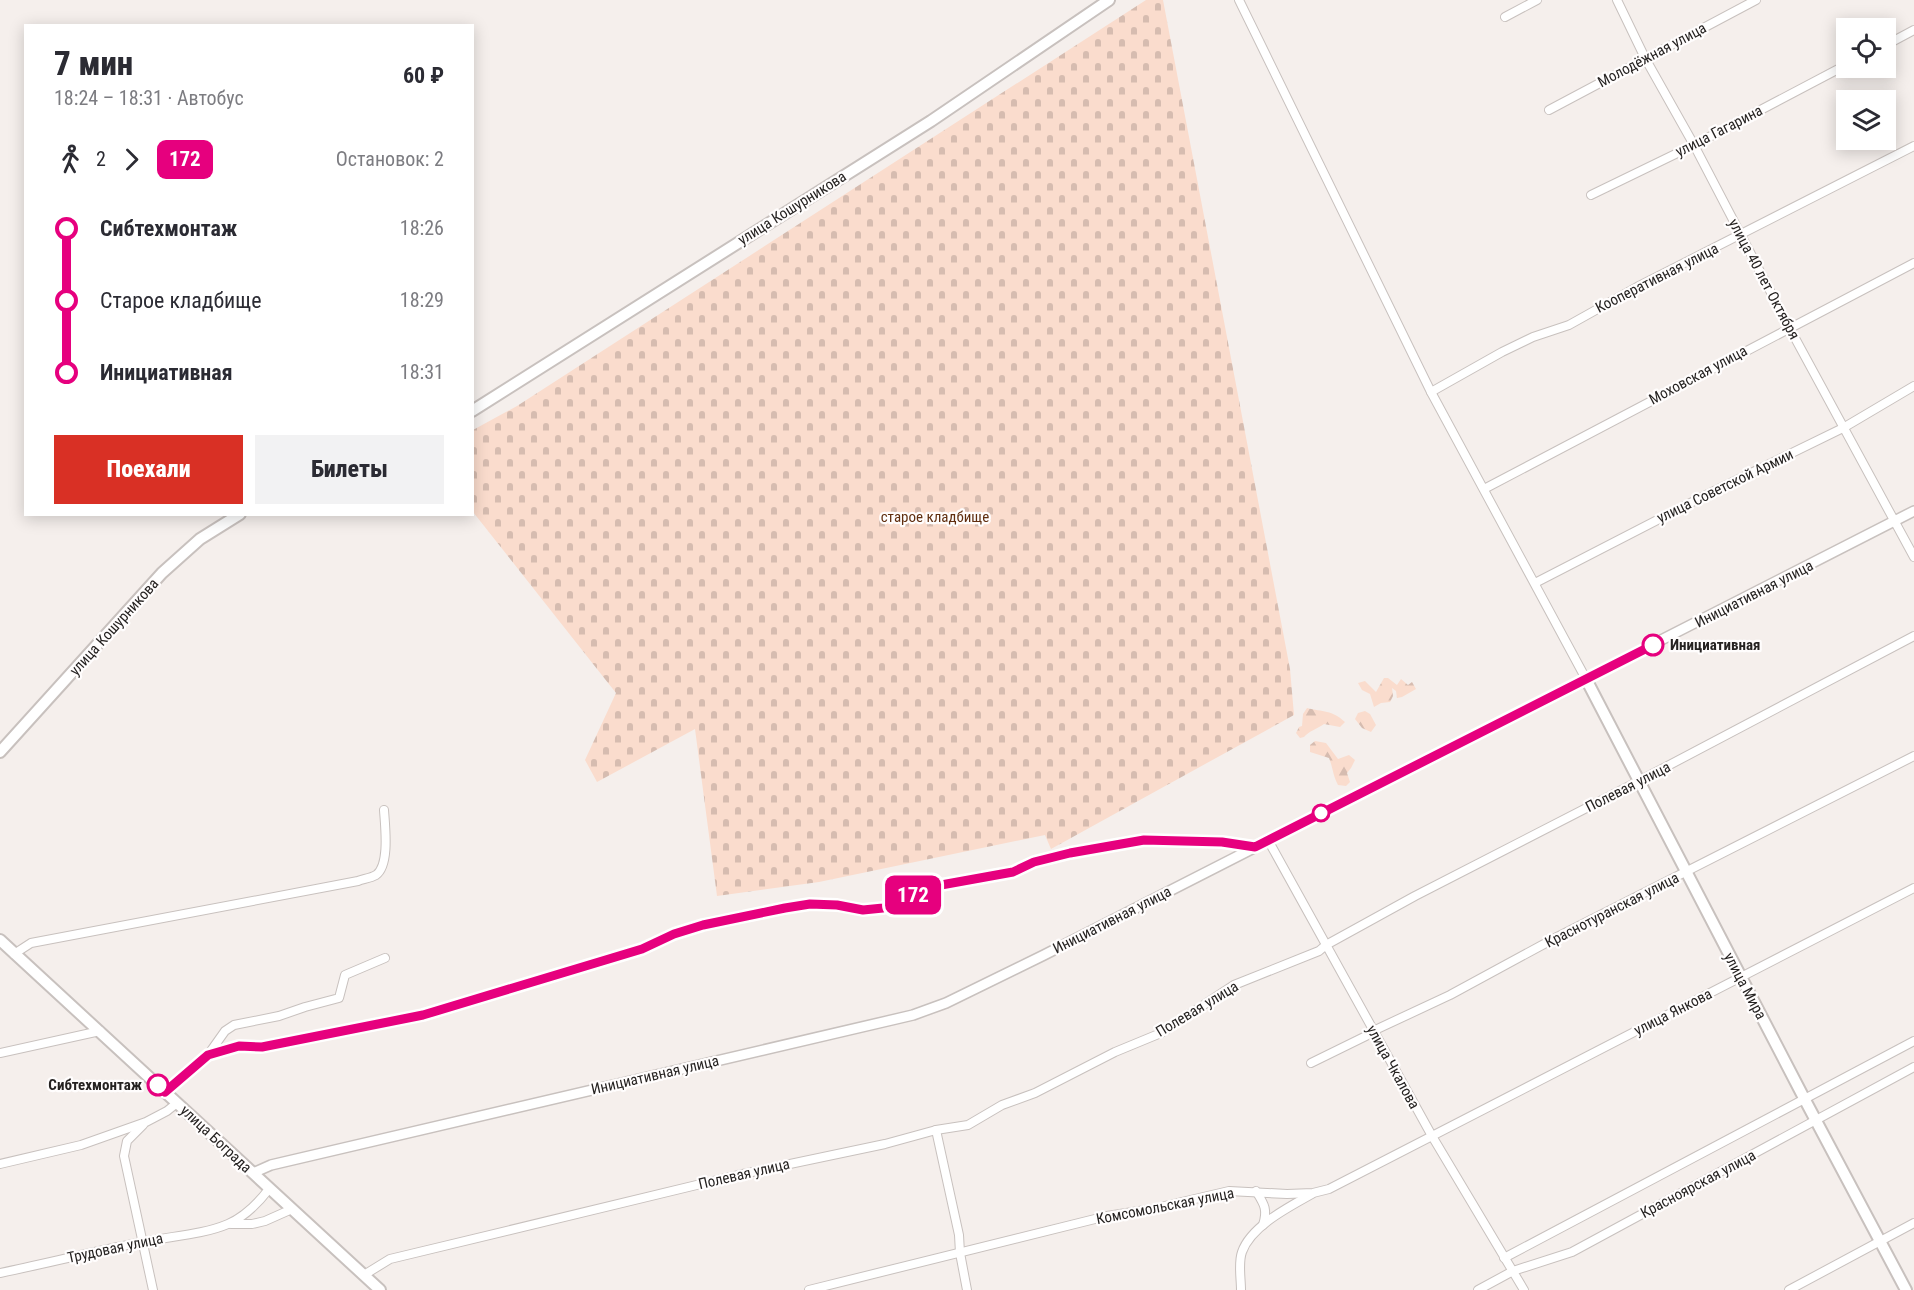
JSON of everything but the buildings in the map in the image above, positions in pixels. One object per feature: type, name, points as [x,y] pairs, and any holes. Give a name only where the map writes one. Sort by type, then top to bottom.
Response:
[{"type":"main road","name":"улица Кошурникова","points":[[474,410],[931,121],[1109,0]]},
{"type":"main road","name":"улица Кошурникова","points":[[0,752],[162,573],[200,539],[237,516]]},
{"type":"main road","name":"улица Мира","points":[[1586,680],[1906,1290]]},
{"type":"main road","name":"улица Бограда","points":[[0,940],[380,1290]]},
{"type":"main road","points":[[0,949],[14,954]]},
{"type":"street","points":[[1239,0],[1431,392],[1586,680]]},
{"type":"street","points":[[1505,17],[1537,0]]},
{"type":"street","name":"улица 40 лет Октября","points":[[1617,0],[1645,58],[1914,556]]},
{"type":"street","name":"Молодёжная улица","points":[[1548,110],[1756,0]]},
{"type":"street","points":[[1896,40],[1914,30]]},
{"type":"street","name":"улица Гагарина","points":[[1591,195],[1694,145],[1836,70]]},
{"type":"street","name":"Кооперативная улица","points":[[1431,392],[1512,347],[1569,325],[1637,287],[1914,146]]},
{"type":"street","name":"Моховская улица","points":[[1484,489],[1914,262]]},
{"type":"street","name":"улица Советской Армии","points":[[1535,583],[1702,497],[1844,428],[1914,386]]},
{"type":"street","name":"Инициативная улица","points":[[254,1173],[271,1165],[913,1015],[946,1003],[1586,680],[1914,511]]},
{"type":"street","name":"Полевая улица","points":[[364,1275],[390,1258],[738,1175],[885,1144],[936,1130],[968,1125],[1002,1105],[1035,1093],[1115,1052],[1161,1033],[1234,985],[1319,951],[1415,896],[1914,636]]},
{"type":"street","name":"Краснотуранская улица","points":[[1311,1063],[1450,995],[1557,937],[1914,756]]},
{"type":"street","points":[[14,954],[30,943],[358,881],[376,875],[385,857],[384,810]]},
{"type":"street","points":[[208,1055],[239,1046],[262,1047],[423,1015],[642,949],[674,934],[703,925],[785,908],[810,904],[837,905],[863,910],[883,908],[930,887],[1013,872],[1034,862],[1070,853],[1144,840],[1222,842],[1255,847]]},
{"type":"street","name":"улица Чкалова","points":[[1268,840],[1432,1136],[1524,1290]]},
{"type":"street","name":"улица Янкова","points":[[1432,1136],[1914,888]]},
{"type":"street","points":[[165,1092],[208,1055],[225,1031],[234,1025],[279,1016],[339,998],[345,975],[385,958]]},
{"type":"street","points":[[0,1053],[100,1031]]},
{"type":"street","name":"Красноярская улица","points":[[1504,1258],[1914,1041]]},
{"type":"street","name":"Красноярская улица","points":[[1478,1290],[1513,1271],[1572,1251],[1914,1067]]},
{"type":"street","points":[[0,1164],[81,1145],[146,1122],[177,1103]]},
{"type":"street","points":[[146,1122],[127,1141],[124,1156],[153,1290]]},
{"type":"street","points":[[936,1130],[959,1235],[967,1290]]},
{"type":"street","name":"Комсомольская улица","points":[[809,1290],[1107,1216],[1152,1209],[1229,1191],[1312,1194],[1329,1189],[1432,1136]]},
{"type":"street","name":"Трудовая улица","points":[[229,1224],[249,1210],[269,1189]]},
{"type":"street","points":[[1256,1191],[1265,1206],[1266,1215],[1263,1225]]},
{"type":"street","points":[[1241,1290],[1241,1253],[1246,1243],[1263,1225],[1312,1194]]},
{"type":"street","name":"Трудовая улица","points":[[0,1273],[229,1224],[252,1224],[292,1209]]},
{"type":"street","points":[[1789,1290],[1914,1223]]},
{"type":"green space","name":"старое кладбище","points":[[1146,0],[1163,0],[1290,669],[1294,715],[1051,849],[1045,835],[819,882],[717,896],[695,729],[597,782],[585,760],[616,693],[474,513],[474,429],[517,406]]},
{"type":"green space","points":[[1384,678],[1388,678],[1397,685],[1401,679],[1408,685],[1412,682],[1416,689],[1397,698],[1396,691],[1392,688],[1393,696],[1390,702],[1374,707],[1370,694],[1362,690],[1358,683],[1365,681],[1376,692]]},
{"type":"green space","points":[[1307,708],[1331,713],[1345,722],[1340,727],[1324,724],[1300,738],[1296,733],[1302,726],[1303,714]]},
{"type":"green space","points":[[1365,711],[1370,714],[1376,725],[1371,732],[1362,728],[1355,719],[1358,713]]},
{"type":"green space","points":[[1315,741],[1326,743],[1338,759],[1349,755],[1355,760],[1347,773],[1350,782],[1346,786],[1338,785],[1329,758],[1310,752],[1310,745]]},
{"type":"bus line","name":"172","points":[[158,1085],[165,1092],[208,1055],[239,1046],[262,1047],[423,1015],[642,949],[674,934],[703,925],[744,916],[810,904],[837,905],[863,910],[883,908],[930,887],[1013,872],[1034,862],[1070,853],[1144,840],[1222,842],[1255,847],[1653,645]]},
{"type":"place","name":"Инициативная","points":[[1653,645]]},
{"type":"place","name":"Сибтехмонтаж","points":[[158,1085]]}]
